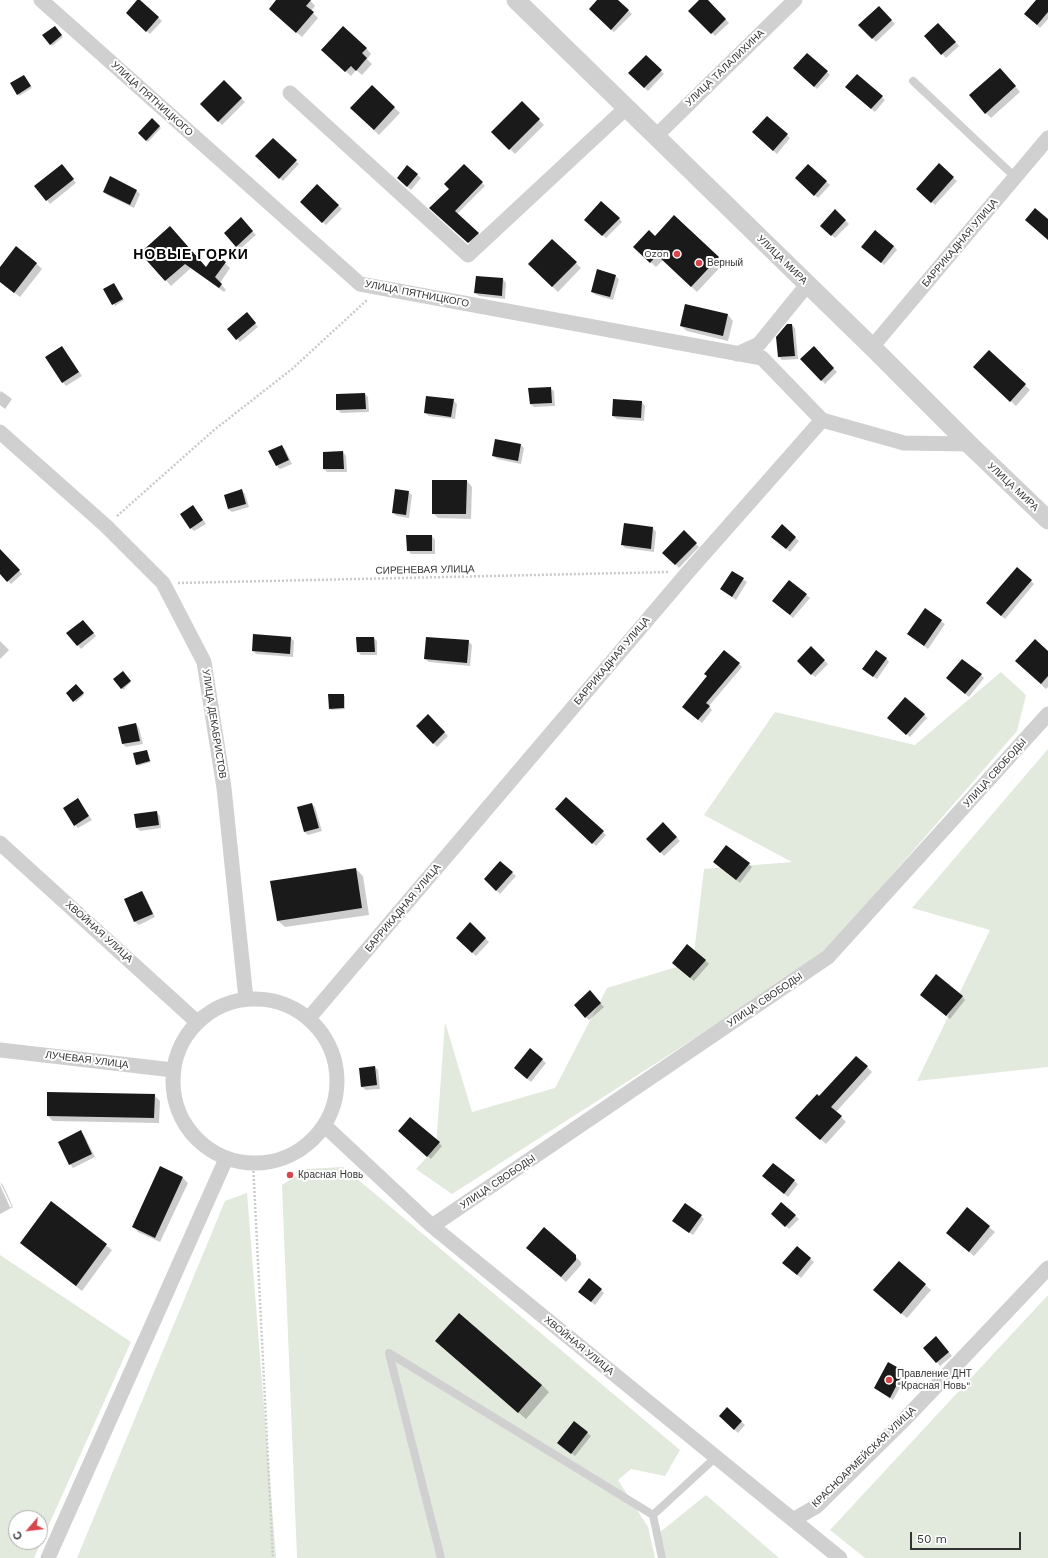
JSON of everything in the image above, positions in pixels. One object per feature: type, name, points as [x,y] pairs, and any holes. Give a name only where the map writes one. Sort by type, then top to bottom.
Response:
[{"type":"street","name":"УЛИЦА ПЯТНИЦКОГО","points":[[40,0],[360,284],[762,358],[822,420]]},
{"type":"street","name":"УЛИЦА МИРА","points":[[516,0],[872,347],[968,444],[1048,520]]},
{"type":"street","name":"УЛИЦА ТАЛАЛИХИНА","points":[[656,136],[795,0]]},
{"type":"street","points":[[290,93],[468,255],[626,108]]},
{"type":"street","name":"БАРРИКАДНАЯ УЛИЦА","points":[[872,347],[1048,138]]},
{"type":"street","points":[[737,354],[759,344],[808,285]]},
{"type":"street","points":[[822,420],[904,444],[968,444]]},
{"type":"street","name":"БАРРИКАДНАЯ УЛИЦА","points":[[309,1018],[688,572],[822,420]]},
{"type":"street","name":"УЛИЦА ДЕКАБРИСТОВ","points":[[0,432],[106,526],[163,583],[204,662],[224,788],[246,999]]},
{"type":"street","name":"УЛИЦА СВОБОДЫ","points":[[432,1226],[828,957],[1048,714]]},
{"type":"street","name":"ХВОЙНАЯ УЛИЦА","points":[[0,843],[197,1022]]},
{"type":"street","points":[[246,999],[265,999],[289,1006],[309,1018],[327,1040],[336,1063],[337,1097],[325,1126],[305,1148],[273,1162],[242,1163],[226,1159],[210,1151],[181,1118],[173,1093],[173,1070],[181,1045],[197,1022],[218,1007],[246,999]]},
{"type":"street","name":"ЛУЧЕВАЯ УЛИЦА","points":[[0,1050],[173,1070]]},
{"type":"street","name":"ХВОЙНАЯ УЛИЦА","points":[[325,1126],[432,1226],[840,1558]]},
{"type":"street","points":[[48,1558],[226,1159]]},
{"type":"street","name":"КРАСНОАРМЕЙСКАЯ УЛИЦА","points":[[793,1520],[817,1506],[904,1419],[1048,1268]]},
{"type":"lane","points":[[913,81],[1015,177]]},
{"type":"lane","points":[[441,1558],[389,1353],[653,1515],[662,1558]]},
{"type":"lane","points":[[653,1515],[716,1457]]},
{"type":"path","points":[[106,526],[214,430],[292,369],[381,288]]},
{"type":"path","name":"СИРЕНЕВАЯ УЛИЦА","points":[[163,583],[688,572]]},
{"type":"path","points":[[253,1163],[273,1558]]},
{"type":"shaded area","points":[[1001,672],[1026,695],[1017,731],[820,958],[452,1194],[416,1169],[436,1147],[445,1022],[472,1112],[555,1088],[607,988],[693,962],[704,869],[792,862],[704,815],[775,712],[915,745]]},
{"type":"shaded area","points":[[1048,749],[1048,1067],[917,1081],[990,930],[912,908]]},
{"type":"shaded area","points":[[343,1167],[680,1450],[665,1476],[631,1469],[618,1480],[648,1527],[655,1558],[297,1558],[282,1185],[307,1169]]},
{"type":"shaded area","points":[[247,1193],[276,1558],[77,1558],[225,1201]]},
{"type":"shaded area","points":[[0,1255],[131,1342],[48,1527],[48,1510],[8,1510],[8,1550],[38,1550],[34,1558],[0,1558]]},
{"type":"shaded area","points":[[1048,1295],[1048,1558],[865,1558],[830,1530]]},
{"type":"shaded area","points":[[706,1495],[779,1558],[664,1558],[659,1533]]},
{"type":"building","points":[[137,0],[140,0],[159,17],[146,32],[126,13]]},
{"type":"building","points":[[276,0],[311,0],[306,6],[314,12],[296,33],[269,9]]},
{"type":"building","points":[[597,0],[618,0],[629,10],[611,30],[589,9]]},
{"type":"building","points":[[699,0],[708,0],[726,19],[711,34],[688,11]]},
{"type":"building","points":[[1036,0],[1048,0],[1048,12],[1037,25],[1024,14]]},
{"type":"building","points":[[879,6],[892,20],[872,39],[858,25]]},
{"type":"building","points":[[938,23],[956,42],[941,55],[924,36]]},
{"type":"building","points":[[55,26],[62,35],[50,45],[42,35]]},
{"type":"building","points":[[343,26],[367,48],[362,53],[367,58],[356,71],[351,66],[345,72],[321,50]]},
{"type":"building","points":[[807,53],[828,71],[814,87],[793,68]]},
{"type":"building","points":[[646,55],[662,70],[644,88],[628,73]]},
{"type":"building","points":[[1000,68],[1016,86],[985,114],[969,95]]},
{"type":"building","points":[[857,74],[883,96],[871,109],[845,87]]},
{"type":"building","points":[[24,75],[31,86],[17,95],[10,83]]},
{"type":"building","points":[[224,80],[242,98],[218,122],[200,104]]},
{"type":"building","points":[[372,85],[395,107],[374,130],[350,108]]},
{"type":"building","points":[[522,101],[540,119],[509,150],[491,132]]},
{"type":"building","points":[[767,116],[788,134],[773,151],[752,132]]},
{"type":"building","points":[[152,118],[160,126],[146,141],[138,133]]},
{"type":"building","points":[[273,138],[297,160],[279,179],[255,156]]},
{"type":"building","points":[[939,163],[954,177],[931,203],[916,189]]},
{"type":"building","points":[[62,164],[74,179],[46,201],[34,186]]},
{"type":"building","points":[[464,164],[483,182],[455,211],[479,233],[468,243],[429,208],[449,189],[444,184]]},
{"type":"building","points":[[808,164],[827,181],[814,196],[795,178]]},
{"type":"building","points":[[407,165],[418,174],[407,187],[397,178]]},
{"type":"building","points":[[110,176],[137,190],[130,205],[103,192]]},
{"type":"building","points":[[317,184],[339,205],[322,223],[300,202]]},
{"type":"building","points":[[601,201],[620,218],[602,236],[584,220]]},
{"type":"building","points":[[1035,208],[1048,219],[1048,240],[1025,220]]},
{"type":"building","points":[[835,209],[846,220],[831,236],[820,226]]},
{"type":"building","points":[[674,215],[719,257],[691,287],[657,255],[650,263],[633,247],[649,230],[655,236]]},
{"type":"building","points":[[241,217],[253,231],[236,247],[224,233]]},
{"type":"building","points":[[170,226],[206,267],[215,254],[226,262],[215,277],[222,284],[219,288],[185,264],[165,281],[140,253]]},
{"type":"building","points":[[875,230],[894,246],[881,263],[861,247]]},
{"type":"building","points":[[552,239],[577,262],[552,287],[528,264]]},
{"type":"building","points":[[16,246],[37,263],[14,293],[0,282],[0,267]]},
{"type":"building","points":[[597,269],[616,275],[610,297],[591,292]]},
{"type":"building","points":[[476,276],[503,278],[502,296],[474,293]]},
{"type":"building","points":[[114,283],[123,299],[112,305],[103,289]]},
{"type":"building","points":[[685,304],[728,314],[723,336],[680,326]]},
{"type":"building","points":[[247,312],[256,323],[236,340],[227,329]]},
{"type":"building","points":[[787,324],[792,324],[795,356],[778,357],[776,337]]},
{"type":"building","points":[[62,346],[79,372],[62,383],[45,357]]},
{"type":"building","points":[[814,346],[834,368],[821,381],[800,359]]},
{"type":"building","points":[[989,350],[1026,384],[1010,402],[973,367]]},
{"type":"building","points":[[551,387],[552,403],[530,404],[528,388]]},
{"type":"building","points":[[365,393],[366,409],[336,410],[336,394]]},
{"type":"building","points":[[426,396],[454,399],[451,417],[424,413]]},
{"type":"building","points":[[613,399],[642,401],[641,418],[612,416]]},
{"type":"building","points":[[495,439],[521,444],[518,461],[492,456]]},
{"type":"building","points":[[282,445],[289,460],[276,466],[268,451]]},
{"type":"building","points":[[343,451],[344,469],[323,469],[323,452]]},
{"type":"building","points":[[432,480],[467,480],[466,514],[432,514]]},
{"type":"building","points":[[242,489],[246,504],[228,509],[224,495]]},
{"type":"building","points":[[395,489],[409,491],[406,515],[392,513]]},
{"type":"building","points":[[193,505],[203,520],[190,529],[180,514]]},
{"type":"building","points":[[624,523],[653,527],[651,549],[621,545]]},
{"type":"building","points":[[782,524],[796,537],[786,549],[771,537]]},
{"type":"building","points":[[684,530],[697,543],[675,565],[662,553]]},
{"type":"building","points":[[406,535],[432,535],[432,551],[407,551]]},
{"type":"building","points":[[0,549],[20,570],[7,582],[0,574]]},
{"type":"building","points":[[1017,567],[1032,580],[1001,616],[986,603]]},
{"type":"building","points":[[732,571],[744,578],[732,597],[720,589]]},
{"type":"building","points":[[789,580],[807,594],[790,615],[772,601]]},
{"type":"building","points":[[925,608],[942,620],[924,646],[907,634]]},
{"type":"building","points":[[83,620],[94,633],[77,646],[66,633]]},
{"type":"building","points":[[253,634],[291,637],[290,654],[252,651]]},
{"type":"building","points":[[356,637],[374,637],[375,652],[357,652]]},
{"type":"building","points":[[426,637],[469,640],[467,663],[424,659]]},
{"type":"building","points":[[1035,639],[1048,651],[1048,676],[1041,684],[1015,661]]},
{"type":"building","points":[[811,646],[825,660],[811,675],[797,661]]},
{"type":"building","points":[[724,650],[740,663],[706,703],[710,706],[698,720],[682,707],[707,676],[704,674]]},
{"type":"building","points":[[876,650],[887,658],[873,677],[862,669]]},
{"type":"building","points":[[962,659],[982,674],[965,694],[946,678]]},
{"type":"building","points":[[123,671],[131,681],[121,689],[113,679]]},
{"type":"building","points":[[76,684],[84,693],[73,702],[66,693]]},
{"type":"building","points":[[328,694],[344,694],[344,708],[329,709]]},
{"type":"building","points":[[905,697],[925,714],[906,735],[887,718]]},
{"type":"building","points":[[428,714],[445,732],[433,744],[416,726]]},
{"type":"building","points":[[136,723],[140,741],[122,744],[118,727]]},
{"type":"building","points":[[147,750],[150,761],[136,765],[133,753]]},
{"type":"building","points":[[566,797],[604,831],[592,844],[555,809]]},
{"type":"building","points":[[78,798],[89,816],[74,826],[63,808]]},
{"type":"building","points":[[312,803],[319,828],[304,832],[297,807]]},
{"type":"building","points":[[157,811],[159,825],[136,828],[134,814]]},
{"type":"building","points":[[663,822],[677,837],[660,853],[646,839]]},
{"type":"building","points":[[726,845],[750,863],[736,880],[713,862]]},
{"type":"building","points":[[500,861],[513,872],[496,891],[484,879]]},
{"type":"building","points":[[356,868],[362,908],[277,921],[270,881]]},
{"type":"building","points":[[142,891],[153,914],[134,922],[124,899]]},
{"type":"building","points":[[470,922],[486,938],[472,953],[456,938]]},
{"type":"building","points":[[687,944],[706,960],[690,978],[672,963]]},
{"type":"building","points":[[936,974],[963,996],[946,1016],[920,995]]},
{"type":"building","points":[[590,990],[601,1003],[585,1018],[574,1005]]},
{"type":"building","points":[[530,1048],[543,1059],[527,1079],[514,1068]]},
{"type":"building","points":[[856,1056],[868,1066],[831,1107],[842,1116],[820,1140],[795,1118],[817,1094],[819,1096]]},
{"type":"building","points":[[375,1066],[377,1085],[361,1087],[359,1068]]},
{"type":"building","points":[[47,1092],[155,1094],[154,1118],[47,1116]]},
{"type":"building","points":[[410,1117],[440,1142],[427,1157],[398,1131]]},
{"type":"building","points":[[81,1130],[92,1154],[69,1165],[58,1142]]},
{"type":"building","points":[[773,1163],[795,1180],[784,1194],[762,1176]]},
{"type":"building","points":[[160,1166],[183,1177],[155,1238],[132,1227]]},
{"type":"building","points":[[51,1201],[107,1244],[76,1286],[20,1243]]},
{"type":"building","points":[[781,1202],[796,1215],[785,1227],[771,1214]]},
{"type":"building","points":[[685,1203],[702,1215],[689,1233],[672,1221]]},
{"type":"building","points":[[967,1207],[990,1226],[969,1252],[946,1233]]},
{"type":"building","points":[[544,1227],[576,1255],[576,1260],[561,1277],[526,1248]]},
{"type":"building","points":[[797,1246],[811,1258],[797,1275],[782,1263]]},
{"type":"building","points":[[899,1261],[926,1284],[901,1314],[873,1290]]},
{"type":"building","points":[[589,1278],[602,1289],[591,1302],[578,1292]]},
{"type":"building","points":[[459,1313],[542,1385],[518,1413],[435,1341]]},
{"type":"building","points":[[936,1336],[949,1352],[936,1363],[923,1348]]},
{"type":"building","name":"Правление ДНТ \"Красная Новь\"","points":[[888,1362],[904,1371],[890,1398],[874,1388]]},
{"type":"building","points":[[727,1407],[742,1421],[734,1430],[719,1416]]},
{"type":"building","points":[[574,1421],[588,1432],[571,1454],[557,1443]]},
{"type":"place","name":"Ozon","points":[[677,254]]},
{"type":"place","name":"Верный","points":[[699,263]]},
{"type":"place","name":"Красная Новь","points":[[290,1175]]},
{"type":"place","name":"Правление ДНТ \"Красная Новь\"","points":[[889,1380]]},
{"type":"district","name":"НОВЫЕ ГОРКИ","points":[[191,255]]}]
